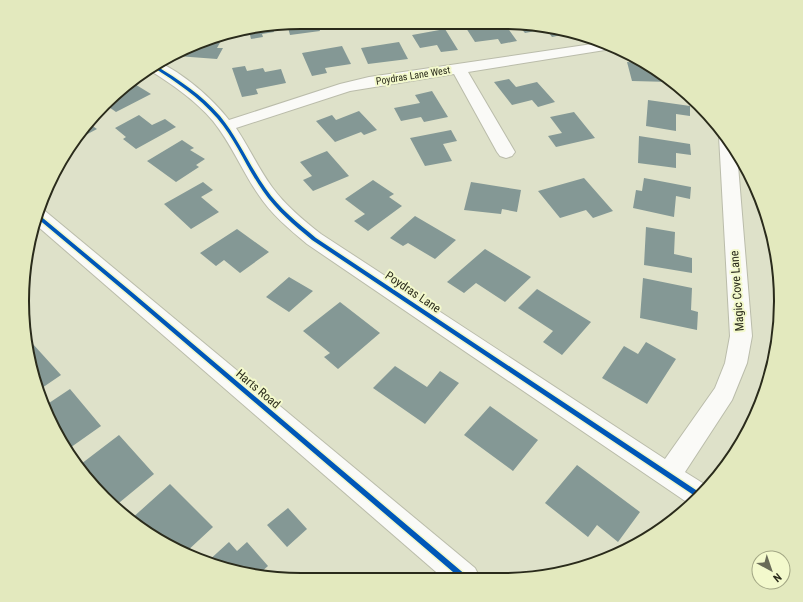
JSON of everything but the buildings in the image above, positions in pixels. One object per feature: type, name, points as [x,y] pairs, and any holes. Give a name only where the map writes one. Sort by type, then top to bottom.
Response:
[{"type":"street","name":"Poydras Lane West","points":[[226,126],[346,87],[369,82],[599,47]]},
{"type":"street","points":[[458,68],[506,152]]},
{"type":"street","name":"Poydras Lane","points":[[159,69],[178,80],[211,108],[226,126],[258,181],[271,200],[292,222],[314,239],[695,492]]},
{"type":"street","name":"Magic Cove Lane","points":[[669,475],[724,393],[736,364],[741,336],[727,148]]},
{"type":"street","name":"Harts Road","points":[[42,219],[132,294],[459,573]]},
{"type":"cycle path","points":[[159,69],[184,85],[211,109],[231,134],[255,175],[277,206],[314,239],[695,492]]},
{"type":"cycle path","points":[[42,219],[459,573]]}]
